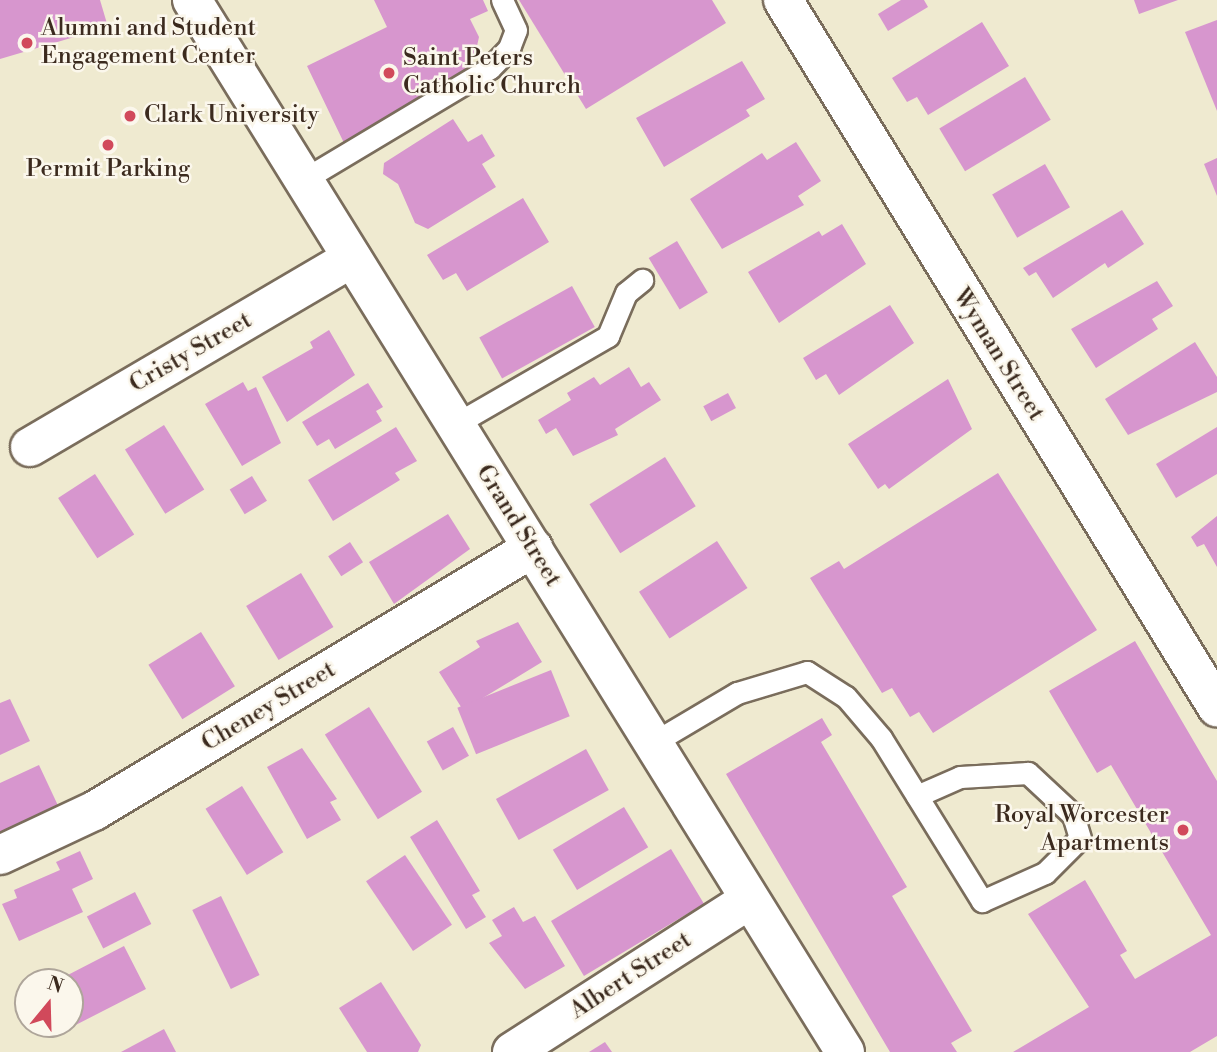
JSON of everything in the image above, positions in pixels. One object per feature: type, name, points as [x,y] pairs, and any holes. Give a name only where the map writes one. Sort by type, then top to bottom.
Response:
[{"type":"street","name":"Grand Street","points":[[192,0],[533,548],[651,744],[845,1052]]},
{"type":"street","name":"Wyman Street","points":[[795,4],[1217,707]]},
{"type":"street","name":"Cristy Street","points":[[30,447],[352,258]]},
{"type":"street","name":"Cheney Street","points":[[0,855],[94,811],[533,548]]},
{"type":"street","name":"Albert Street","points":[[512,1052],[749,900]]},
{"type":"lane","points":[[303,180],[490,68],[509,48],[516,30],[502,0]]},
{"type":"lane","points":[[454,425],[608,336],[626,293],[642,280]]},
{"type":"lane","points":[[651,744],[737,693],[807,673],[846,697],[917,796],[982,901],[1045,873],[1080,838],[1073,814],[1028,772],[960,777],[917,796]]},
{"type":"building","name":"Alumni and Student Engagement Center","points":[[0,0],[100,0],[108,27],[0,59]]},
{"type":"building","name":"Saint Peters Catholic Church","points":[[374,0],[483,0],[488,11],[470,19],[479,37],[475,55],[464,66],[472,81],[344,143],[307,66],[387,27]]},
{"type":"building","points":[[519,0],[712,0],[726,23],[586,109]]},
{"type":"building","points":[[901,0],[924,0],[928,7],[888,31],[878,14]]},
{"type":"building","points":[[1134,0],[1178,0],[1139,14]]},
{"type":"building","points":[[1217,20],[1217,111],[1185,32]]},
{"type":"building","points":[[982,22],[1009,66],[928,115],[917,97],[907,102],[892,78]]},
{"type":"building","points":[[742,61],[765,99],[746,110],[750,116],[664,167],[636,118]]},
{"type":"building","points":[[1025,77],[1051,120],[965,171],[939,129]]},
{"type":"building","points":[[453,119],[468,142],[482,134],[495,156],[482,164],[496,187],[428,229],[415,223],[398,184],[383,174],[384,163]]},
{"type":"building","points":[[796,142],[821,181],[798,196],[804,205],[722,249],[690,199],[762,153],[767,160]]},
{"type":"building","points":[[1217,158],[1217,196],[1204,164]]},
{"type":"building","points":[[1045,164],[1070,207],[1017,238],[992,194]]},
{"type":"building","points":[[523,198],[549,242],[467,291],[456,273],[443,280],[427,255]]},
{"type":"building","points":[[1122,210],[1144,244],[1108,268],[1105,263],[1053,298],[1036,272],[1029,276],[1023,268]]},
{"type":"building","points":[[842,224],[866,264],[779,323],[748,272],[819,231],[822,236]]},
{"type":"building","points":[[677,241],[708,292],[680,309],[649,258]]},
{"type":"building","points":[[1157,281],[1173,306],[1152,319],[1158,329],[1096,368],[1071,329]]},
{"type":"building","points":[[572,286],[595,327],[502,378],[479,337]]},
{"type":"building","points":[[890,305],[914,343],[839,395],[826,374],[816,380],[803,358]]},
{"type":"building","points":[[329,330],[355,375],[287,422],[262,377],[313,348],[310,342]]},
{"type":"building","points":[[1195,342],[1217,377],[1217,392],[1128,435],[1105,399]]},
{"type":"building","points":[[629,367],[641,387],[649,382],[661,400],[615,429],[618,435],[573,456],[556,428],[546,434],[538,420],[571,400],[567,393],[594,377],[600,385]]},
{"type":"building","points":[[948,379],[972,429],[889,489],[885,484],[878,489],[848,444]]},
{"type":"building","points":[[243,382],[248,391],[256,387],[281,443],[242,466],[205,404]]},
{"type":"building","points":[[368,383],[383,407],[376,411],[382,421],[335,449],[329,439],[317,446],[302,422]]},
{"type":"building","points":[[728,393],[736,408],[711,421],[703,406]]},
{"type":"building","points":[[164,425],[204,489],[165,514],[125,449]]},
{"type":"building","points":[[396,427],[417,461],[395,473],[400,480],[333,521],[308,480]]},
{"type":"building","points":[[1217,427],[1217,474],[1176,498],[1156,464]]},
{"type":"building","points":[[665,457],[696,506],[620,553],[590,504]]},
{"type":"building","points":[[998,473],[1097,630],[933,733],[919,712],[910,717],[892,688],[882,693],[810,578],[839,561],[844,569]]},
{"type":"building","points":[[95,474],[134,534],[97,558],[58,498]]},
{"type":"building","points":[[252,476],[267,501],[245,514],[230,489]]},
{"type":"building","points":[[448,514],[470,549],[394,604],[369,562]]},
{"type":"building","points":[[1217,516],[1217,567],[1204,544],[1197,547],[1191,537]]},
{"type":"building","points":[[717,541],[747,588],[670,639],[639,592]]},
{"type":"building","points":[[350,542],[363,562],[341,576],[328,556]]},
{"type":"building","points":[[301,573],[333,627],[279,660],[246,606]]},
{"type":"building","points":[[518,622],[542,662],[463,710],[439,672],[480,647],[476,641]]},
{"type":"building","points":[[201,632],[235,686],[182,719],[148,665]]},
{"type":"building","name":"Royal Worcester Apartments","points":[[1135,641],[1217,781],[1217,1036],[1190,1052],[1013,1052],[1089,1007],[1028,914],[1085,880],[1127,951],[1120,955],[1135,979],[1211,935],[1111,765],[1097,773],[1049,691]]},
{"type":"building","points":[[551,670],[570,716],[476,754],[457,708]]},
{"type":"building","points":[[10,699],[30,741],[0,755],[0,703]]},
{"type":"building","points":[[369,707],[422,792],[378,819],[325,735]]},
{"type":"building","points":[[822,718],[832,735],[821,742],[907,887],[892,896],[972,1031],[951,1043],[957,1052],[890,1052],[726,774]]},
{"type":"building","points":[[453,727],[469,756],[443,770],[427,742]]},
{"type":"building","points":[[302,748],[337,799],[330,802],[341,820],[307,839],[267,767]]},
{"type":"building","points":[[586,749],[609,790],[519,840],[496,799]]},
{"type":"building","points":[[39,765],[61,812],[0,840],[0,783]]},
{"type":"building","points":[[242,786],[283,852],[247,875],[206,809]]},
{"type":"building","points":[[624,807],[648,847],[577,890],[553,850]]},
{"type":"building","points":[[437,820],[480,891],[472,895],[486,917],[466,929],[410,837]]},
{"type":"building","points":[[671,849],[704,904],[584,976],[551,921]]},
{"type":"building","points":[[80,851],[93,879],[72,889],[83,912],[19,941],[2,904],[17,898],[14,890],[60,870],[56,862]]},
{"type":"building","points":[[405,855],[452,925],[413,951],[366,881]]},
{"type":"building","points":[[135,892],[151,924],[103,949],[87,917]]},
{"type":"building","points":[[221,896],[260,975],[231,989],[192,910]]},
{"type":"building","points":[[514,907],[523,922],[535,916],[565,966],[525,989],[489,943],[502,936],[492,920]]},
{"type":"building","points":[[124,946],[146,989],[84,1021],[84,968],[81,968]]},
{"type":"building","points":[[381,982],[421,1045],[418,1052],[367,1052],[339,1008]]},
{"type":"building","points":[[164,1029],[176,1052],[121,1052]]},
{"type":"building","points":[[605,1042],[612,1052],[589,1052]]},
{"type":"place","name":"Alumni and Student Engagement Center","points":[[27,43]]},
{"type":"place","name":"Saint Peters Catholic Church","points":[[389,73]]},
{"type":"place","name":"Clark University","points":[[130,116]]},
{"type":"place","name":"Permit Parking","points":[[108,145]]},
{"type":"place","name":"Royal Worcester Apartments","points":[[1183,830]]}]
